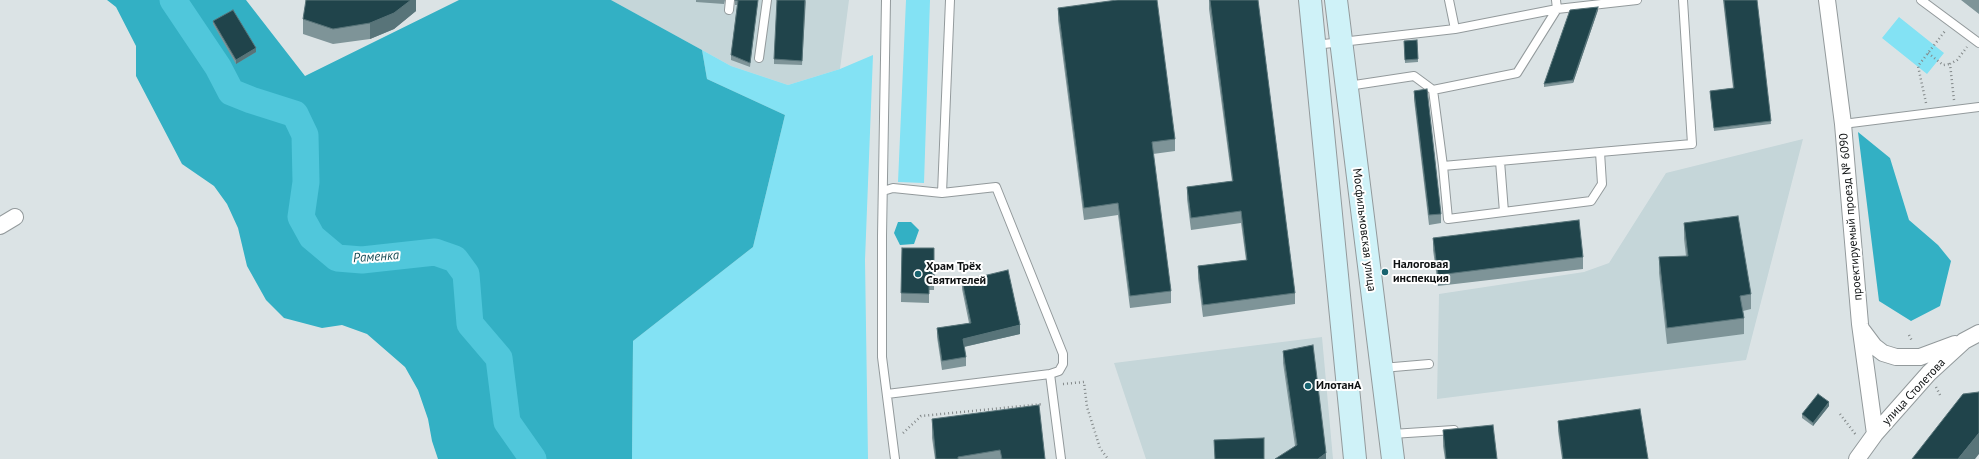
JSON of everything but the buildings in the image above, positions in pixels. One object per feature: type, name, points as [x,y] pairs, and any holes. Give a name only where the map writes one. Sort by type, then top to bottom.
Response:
[{"type":"main road","points":[[1310,0],[1355,459]]},
{"type":"main road","name":"Мосфильмовская улица","points":[[1336,0],[1393,459]]},
{"type":"main road","points":[[1327,174],[1330,163],[1340,157],[1352,161],[1357,171]]},
{"type":"street","name":"проектируемый проезд № 6090","points":[[1827,0],[1843,124],[1862,330],[1875,434]]},
{"type":"street","points":[[0,226],[15,218]]},
{"type":"street","points":[[1862,330],[1874,346],[1883,353],[1896,358],[1920,357],[1964,341]]},
{"type":"street","name":"улица Столетова","points":[[1857,459],[1875,434],[1929,373],[1964,341],[1979,332]]},
{"type":"lane","points":[[729,10],[730,0]]},
{"type":"lane","points":[[759,58],[767,0]]},
{"type":"lane","points":[[886,0],[882,357],[895,459]]},
{"type":"lane","points":[[942,193],[950,0]]},
{"type":"lane","points":[[1449,0],[1455,29]]},
{"type":"lane","points":[[1433,90],[1517,73],[1557,9],[1556,0]]},
{"type":"lane","points":[[1314,45],[1455,29],[1557,9],[1637,0]]},
{"type":"lane","points":[[1443,166],[1692,144],[1683,0]]},
{"type":"lane","points":[[1921,0],[1976,41]]},
{"type":"lane","points":[[1347,86],[1414,76],[1433,90],[1448,218],[1591,201],[1602,184],[1600,152]]},
{"type":"lane","points":[[1843,124],[1979,107]]},
{"type":"lane","points":[[1500,161],[1504,212]]},
{"type":"lane","points":[[883,191],[893,188],[942,193],[996,187],[1063,354],[1063,364],[1059,371],[1050,374],[887,394]]},
{"type":"lane","points":[[1382,368],[1429,364]]},
{"type":"lane","points":[[1050,374],[1061,459]]},
{"type":"lane","points":[[1390,434],[1459,430]]},
{"type":"path","points":[[1928,114],[1918,66],[1952,22]]},
{"type":"path","points":[[1928,53],[1942,65],[1950,64],[1976,41]]},
{"type":"path","points":[[1950,64],[1955,110]]},
{"type":"path","points":[[1052,386],[1084,382],[1087,407],[1100,448],[1108,459]]},
{"type":"path","points":[[893,441],[921,416],[1054,403]]},
{"type":"shaded area","points":[[107,0],[246,0],[305,76],[459,0],[611,0],[702,50],[707,79],[785,115],[753,247],[633,341],[632,459],[438,459],[432,441],[428,419],[418,390],[405,367],[367,334],[342,325],[322,328],[284,318],[266,300],[247,266],[238,228],[227,204],[214,186],[182,164],[136,76],[136,46],[116,7]]},
{"type":"shaded area","points":[[611,0],[849,0],[840,69],[788,85],[731,66]]},
{"type":"shaded area","points":[[906,0],[930,0],[924,183],[898,182]]},
{"type":"shaded area","points":[[1899,17],[1944,53],[1927,74],[1882,38]]},
{"type":"shaded area","points":[[702,50],[731,66],[788,85],[840,69],[873,55],[865,260],[868,459],[632,459],[633,341],[753,247],[785,115],[707,79]]},
{"type":"shaded area","points":[[1858,132],[1890,158],[1909,220],[1938,245],[1951,261],[1940,306],[1911,321],[1879,301]]},
{"type":"shaded area","points":[[1803,139],[1746,360],[1437,399],[1439,294],[1584,272],[1609,263],[1666,173]]},
{"type":"shaded area","points":[[898,222],[911,222],[919,230],[914,244],[900,245],[894,233]]},
{"type":"shaded area","points":[[1322,337],[1333,459],[1146,459],[1114,363]]},
{"type":"waterway","name":"Раменка","points":[[173,0],[218,67],[231,92],[295,114],[305,135],[306,182],[301,217],[312,237],[337,258],[362,260],[435,252],[455,259],[466,274],[470,324],[499,358],[507,422],[533,459]]},
{"type":"place","name":"Налоговая инспекция","points":[[1385,272]]},
{"type":"place","name":"Храм Трёх Святителей","points":[[918,274]]},
{"type":"place","name":"ИлотанА","points":[[1308,386]]}]
